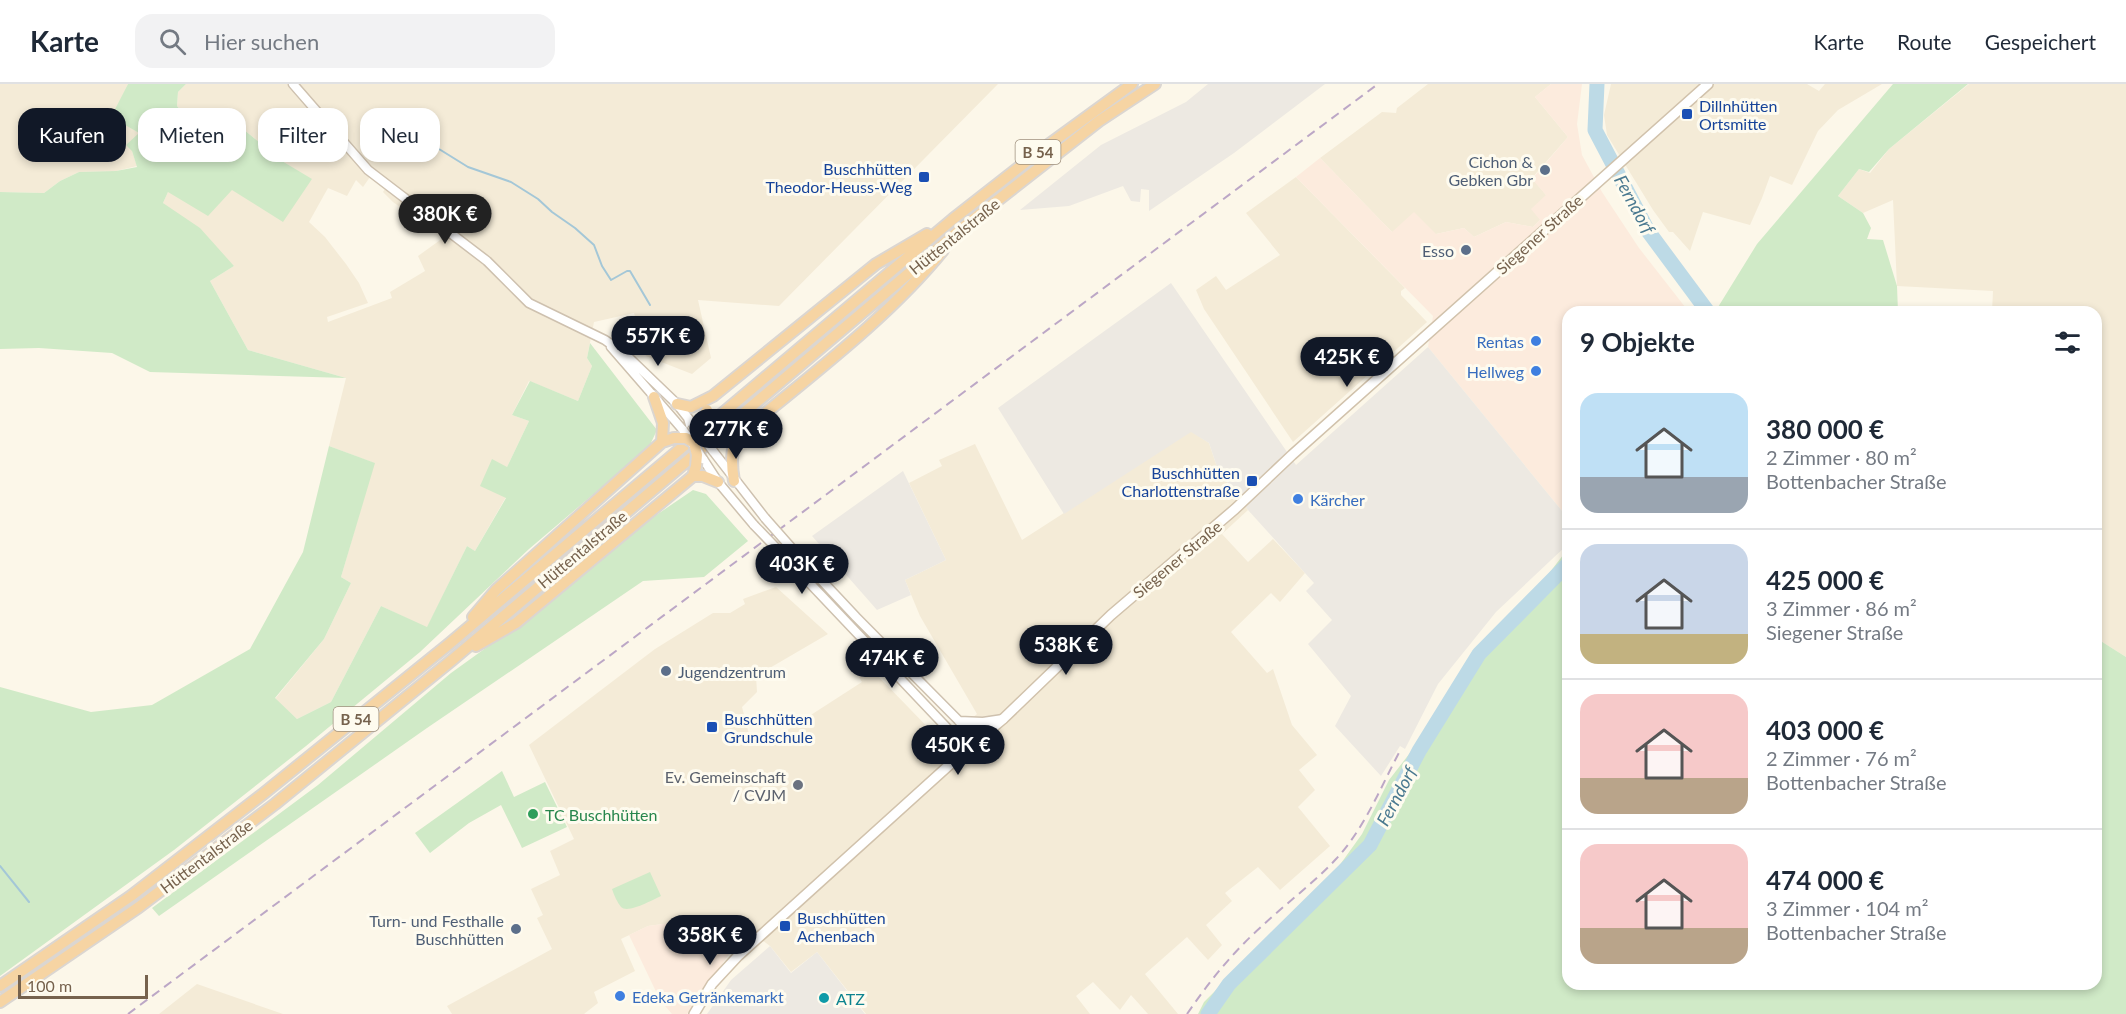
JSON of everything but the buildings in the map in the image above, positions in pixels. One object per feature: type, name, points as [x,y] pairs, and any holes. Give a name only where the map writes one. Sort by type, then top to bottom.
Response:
[{"type":"highway","name":"Hüttentalstraße","points":[[0,986],[131,896],[272,786],[449,644],[953,219],[1036,154],[1132,84]]},
{"type":"highway","name":"Hüttentalstraße","points":[[0,1002],[139,907],[275,804],[452,660],[961,229],[1081,135],[1155,84]]},
{"type":"highway","points":[[677,404],[691,406],[713,396],[876,264],[953,219]]},
{"type":"highway","points":[[449,644],[496,590],[662,442],[696,444],[734,435],[785,396],[885,310],[932,264],[961,229]]},
{"type":"highway","points":[[713,396],[696,444],[702,476],[718,482]]},
{"type":"highway","points":[[654,397],[663,423],[662,442]]},
{"type":"highway","points":[[734,435],[731,463],[734,481]]},
{"type":"highway","points":[[452,660],[516,623],[696,444]]},
{"type":"main road","name":"Siegener Straße","points":[[694,1014],[712,984],[738,956],[1003,719],[1111,615],[1235,509],[1292,455],[1708,84]]},
{"type":"street","points":[[293,84],[368,170],[487,261],[529,303],[605,340],[626,355],[677,404],[718,482],[754,525],[968,749]]},
{"type":"street","points":[[605,340],[621,361],[696,444],[734,481],[795,552],[968,731],[970,738],[968,749]]},
{"type":"street","points":[[959,721],[982,722],[1003,719]]},
{"type":"shaded area","points":[[0,84],[128,84],[116,108],[18,108],[18,162],[126,162],[126,125],[138,132],[132,151],[137,166],[116,171],[79,172],[60,181],[44,193],[0,192]]},
{"type":"shaded area","points":[[186,84],[998,84],[779,306],[698,300],[711,358],[692,374],[646,356],[634,313],[594,322],[587,358],[592,366],[578,401],[529,381],[512,415],[529,421],[507,467],[481,485],[506,497],[475,551],[467,546],[427,628],[381,606],[331,702],[297,719],[275,699],[324,639],[351,583],[341,577],[374,463],[329,446],[346,378],[248,350],[210,281],[234,266],[163,203],[168,192],[231,189],[312,180],[284,162],[348,162],[348,108],[258,108],[258,141],[246,131],[246,108],[179,108],[178,92]],"holes":[[[370,177],[385,189],[383,192],[393,202],[443,238],[418,256],[425,271],[390,292],[392,298],[328,322],[327,317],[368,303],[359,283],[346,264],[325,237],[309,222],[328,188],[347,196],[356,180],[363,187]]]},
{"type":"shaded area","points":[[1208,84],[1325,84],[1234,153],[1149,211],[1149,190],[1141,189],[1140,202],[1131,201],[1123,186],[1069,206],[1020,210],[1101,145],[1186,102]]},
{"type":"shaded area","points":[[1428,84],[1551,84],[1535,97],[1568,137],[1532,178],[1546,195],[1540,220],[1533,227],[1506,222],[1474,237],[1464,228],[1436,234],[1392,232],[1320,158],[1382,112],[1396,113],[1397,108]]},
{"type":"shaded area","points":[[1551,84],[1582,84],[1577,124],[1582,155],[1602,192],[1639,248],[1684,306],[1562,306],[1562,511],[1428,347],[1433,316],[1296,177],[1320,158],[1392,232],[1414,212],[1436,234],[1464,228],[1474,237],[1506,222],[1533,227],[1540,220],[1531,209],[1546,195],[1532,179],[1568,137],[1535,97]]},
{"type":"shaded area","points":[[1611,84],[1807,84],[1819,91],[1825,84],[1882,84],[1838,110],[1818,131],[1792,185],[1770,176],[1750,225],[1703,212],[1690,251],[1673,232],[1669,232],[1653,210],[1607,135],[1604,115]]},
{"type":"shaded area","points":[[1969,84],[2126,84],[2126,657],[2102,642],[2102,306],[1992,306],[1993,291],[1897,286],[1893,200],[1863,213],[1838,196],[1859,169],[1870,173],[1889,149]]},
{"type":"shaded area","points":[[1296,177],[1405,288],[1401,291],[1401,295],[1427,322],[1293,442],[1204,309],[1196,290],[1216,276],[1226,290],[1280,255],[1246,213]]},
{"type":"shaded area","points":[[1171,283],[1296,465],[1428,347],[1562,511],[1562,550],[1496,612],[1438,684],[1405,749],[1400,746],[1381,776],[1335,726],[1351,696],[1308,644],[1332,620],[1306,591],[1314,583],[1248,510],[1218,470],[1209,443],[1191,432],[1064,514],[998,408]]},
{"type":"shaded area","points":[[1191,431],[1209,443],[1218,470],[1248,510],[1222,534],[1248,562],[1273,539],[1305,573],[1280,602],[1271,593],[1231,632],[1267,673],[1273,669],[1292,725],[1317,755],[1299,770],[1315,790],[1298,807],[1330,846],[1280,890],[1258,867],[1225,893],[1232,901],[1206,925],[1222,945],[1208,960],[1187,937],[1145,974],[1178,1014],[1148,1014],[1131,995],[1120,1010],[1093,982],[1076,996],[1090,1014],[866,1014],[817,952],[791,972],[770,946],[729,915],[648,926],[621,939],[635,971],[594,992],[598,1003],[584,1014],[452,1014],[447,1006],[552,949],[537,918],[543,915],[531,889],[560,875],[550,851],[574,839],[529,745],[655,649],[713,613],[730,613],[745,604],[743,599],[776,587],[828,634],[756,676],[757,692],[742,707],[750,738],[767,733],[769,738],[786,731],[862,682],[846,655],[850,652],[876,674],[943,743],[977,714],[920,616],[905,580],[946,560],[909,483],[942,466],[939,460],[975,444],[1022,540]]},
{"type":"shaded area","points":[[903,471],[946,560],[905,580],[911,595],[877,610],[812,536]]},
{"type":"shaded area","points":[[729,915],[739,940],[687,1014],[672,1014],[660,1000],[629,935],[648,926]]},
{"type":"shaded area","points":[[770,946],[791,973],[817,952],[865,1014],[707,1014],[731,980]]},
{"type":"shaded area","points":[[197,984],[283,1014],[159,1014]]},
{"type":"green space","points":[[128,84],[186,84],[178,92],[179,108],[138,108],[138,132],[126,126],[126,108],[116,108]]},
{"type":"green space","points":[[1893,84],[1968,84],[1889,149],[1869,172],[1859,169],[1838,196],[1863,213],[1871,228],[1867,239],[1883,240],[1897,286],[1898,306],[1719,306],[1757,244]]},
{"type":"green space","points":[[246,131],[258,141],[258,162],[284,162],[312,179],[283,222],[232,190],[208,216],[168,192],[163,203],[200,228],[234,266],[210,281],[248,350],[346,378],[150,372],[112,353],[39,348],[0,349],[0,192],[44,193],[60,181],[79,172],[116,171],[137,167],[132,151],[126,145],[138,134],[138,162],[246,162]]},
{"type":"green space","points":[[590,343],[657,430],[649,447],[529,549],[420,652],[306,746],[174,850],[0,976],[0,687],[91,712],[152,705],[250,649],[303,552],[329,446],[375,463],[341,577],[351,583],[324,639],[275,698],[297,719],[331,702],[381,606],[427,627],[467,546],[475,551],[506,498],[480,486],[492,459],[507,467],[529,421],[512,415],[530,381],[578,401],[592,366],[587,358]]},
{"type":"green space","points":[[693,490],[706,494],[748,541],[704,577],[643,581],[427,728],[159,916],[152,908],[318,785],[451,673],[547,604],[649,520]]},
{"type":"green space","points":[[1562,556],[1562,990],[2102,990],[2102,642],[2126,657],[2126,1014],[1198,1014],[1204,1002],[1334,873],[1362,834],[1389,780]]},
{"type":"green space","name":"TC Buschhütten","points":[[502,771],[514,797],[545,782],[567,827],[522,848],[501,805],[469,823],[430,853],[415,833]]},
{"type":"green space","points":[[650,872],[661,896],[634,908],[621,907],[612,889]]},
{"type":"waterway","name":"Ferndorf","points":[[1597,84],[1595,130],[1648,231],[1704,306]]},
{"type":"waterway","points":[[440,150],[468,167],[511,182],[538,199],[594,245],[602,266],[611,280],[630,271],[650,305]]},
{"type":"waterway","name":"Ferndorf","points":[[1208,1014],[1229,984],[1370,845],[1419,751],[1479,654],[1562,570]]},
{"type":"waterway","points":[[0,866],[29,902]]},
{"type":"railway","points":[[128,1014],[1378,84]]},
{"type":"railway","points":[[1187,1014],[1212,979],[1240,947],[1318,877],[1346,847],[1372,806],[1401,749]]},
{"type":"place","name":"Dillnhütten Ortsmitte","points":[[1687,114]]},
{"type":"place","name":"Cichon & Gebken Gbr","points":[[1545,170]]},
{"type":"place","name":"Buschhütten Theodor-Heuss-Weg","points":[[924,177]]},
{"type":"place","name":"Esso","points":[[1466,250]]},
{"type":"place","name":"Rentas","points":[[1536,341]]},
{"type":"place","name":"Hellweg","points":[[1536,371]]},
{"type":"place","name":"Buschhütten Charlottenstraße","points":[[1252,481]]},
{"type":"place","name":"Kärcher","points":[[1298,499]]},
{"type":"place","name":"Jugendzentrum","points":[[666,671]]},
{"type":"place","name":"Buschhütten Grundschule","points":[[712,727]]},
{"type":"place","name":"Ev. Gemeinschaft / CVJM","points":[[798,785]]},
{"type":"place","name":"TC Buschhütten","points":[[533,814]]},
{"type":"place","name":"Buschhütten Achenbach","points":[[785,926]]},
{"type":"place","name":"Turn- und Festhalle Buschhütten","points":[[516,929]]},
{"type":"place","name":"Edeka Getränkemarkt","points":[[620,996]]},
{"type":"place","name":"ATZ","points":[[824,998]]}]
